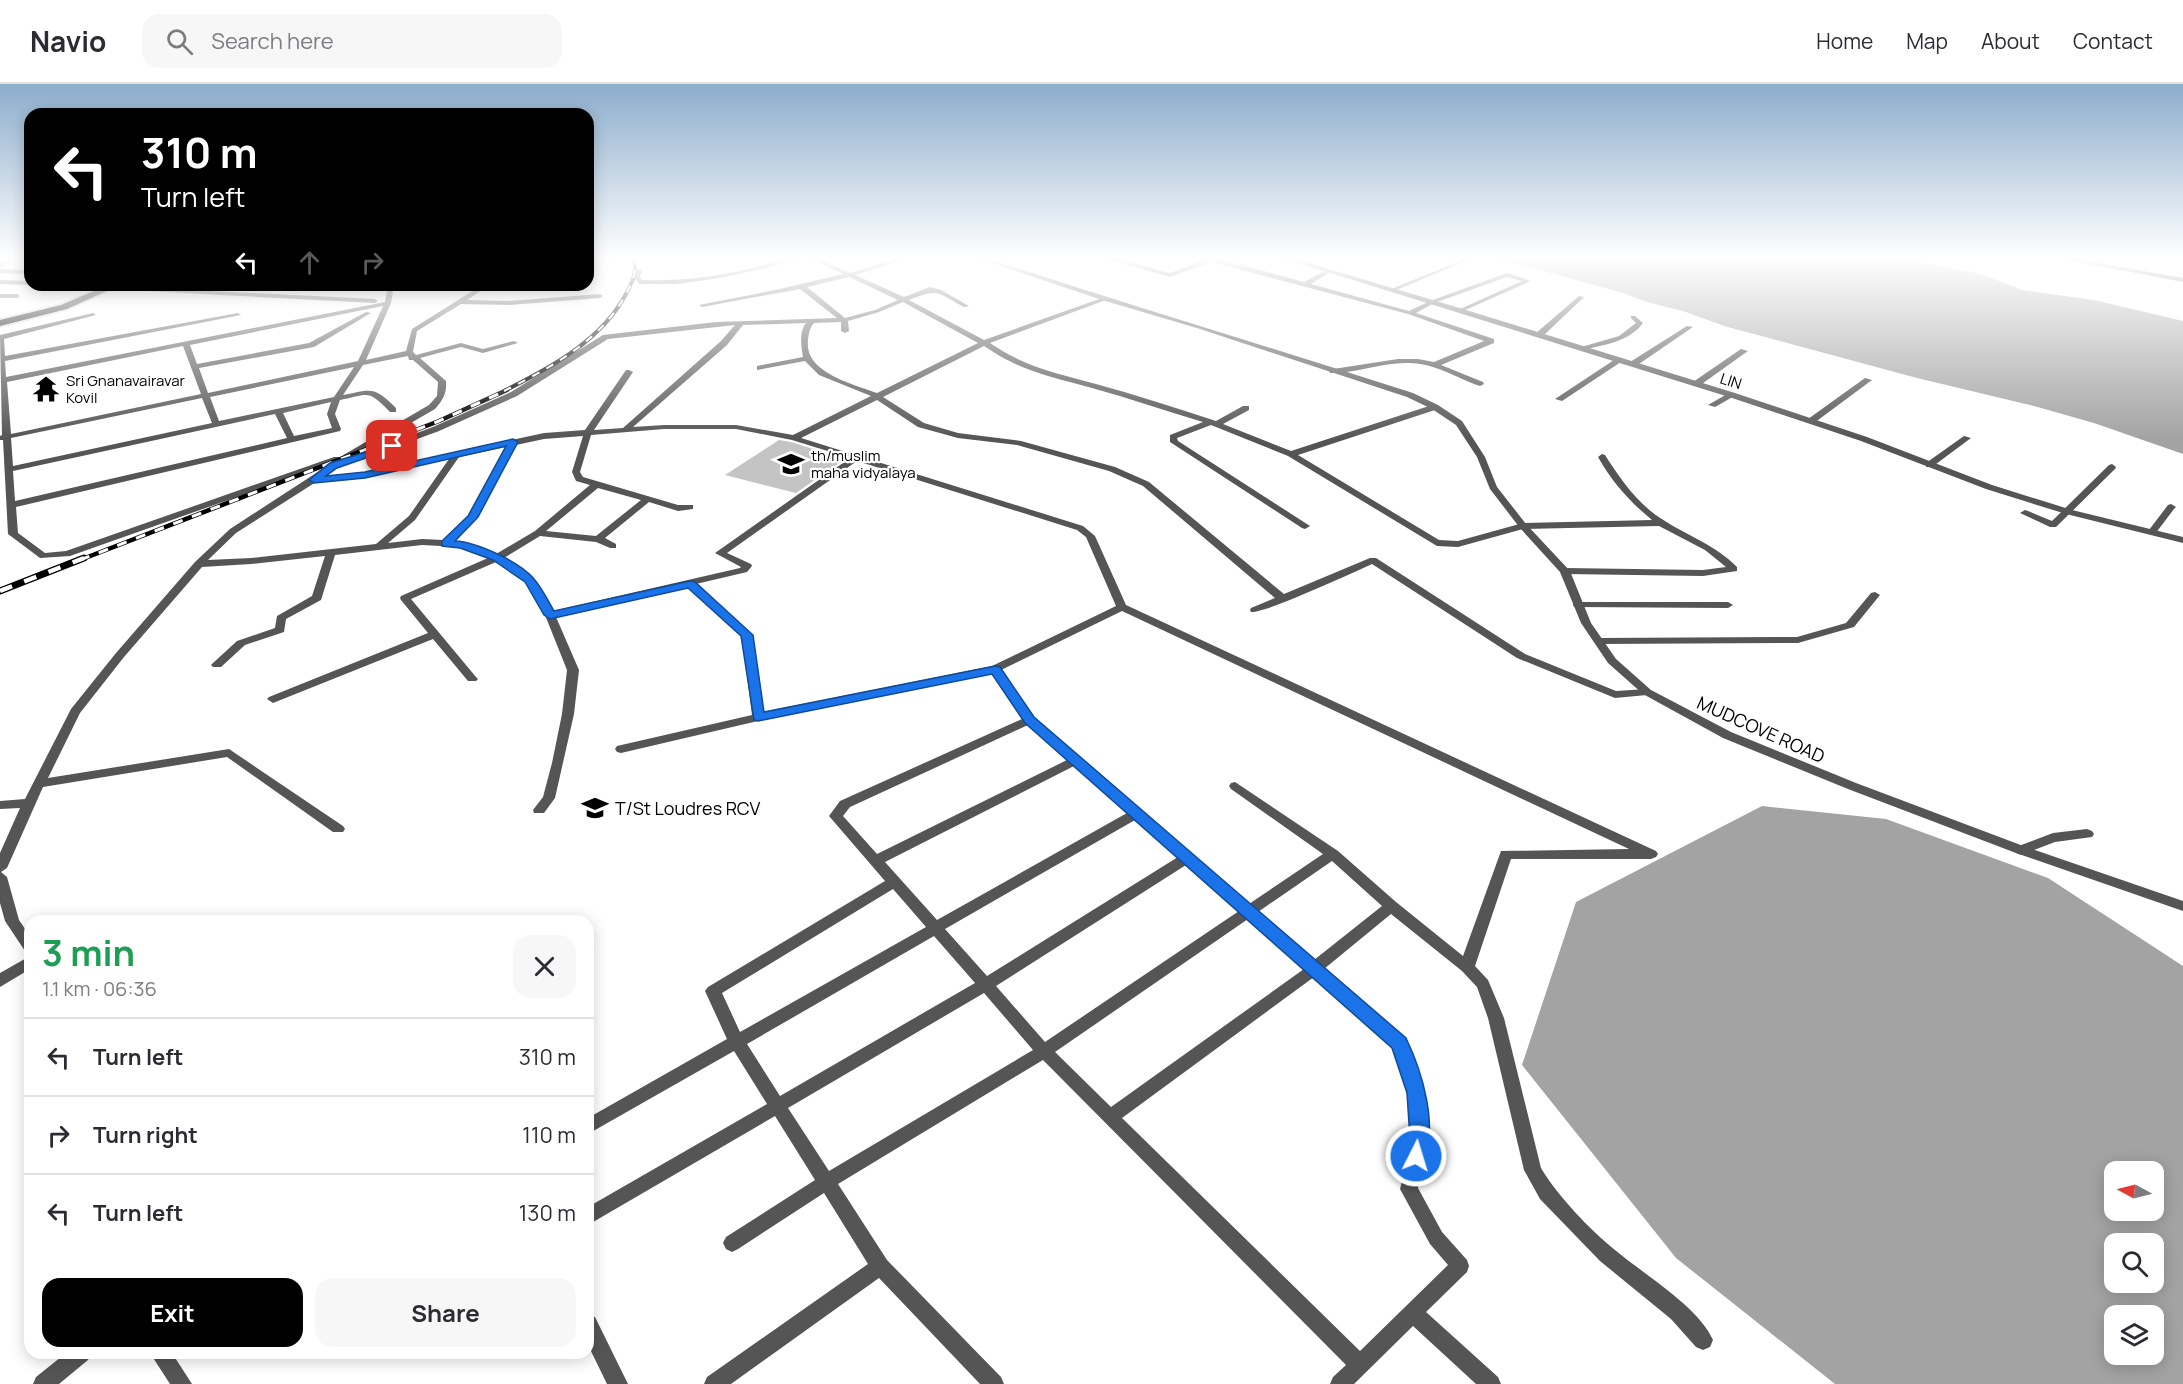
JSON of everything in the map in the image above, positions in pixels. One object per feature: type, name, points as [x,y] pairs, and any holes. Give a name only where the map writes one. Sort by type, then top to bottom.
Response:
[{"type":"highway","points":[[0,323],[21,318]]},
{"type":"street","points":[[82,318],[1,338],[4,438],[9,469],[13,534],[43,556],[67,554],[350,455]]},
{"type":"street","points":[[3,359],[223,318]]},
{"type":"street","points":[[4,380],[317,318]]},
{"type":"street","points":[[194,367],[311,345],[359,318]]},
{"type":"street","points":[[12,505],[337,429],[331,414],[336,399],[362,361],[381,318]]},
{"type":"street","points":[[411,355],[414,330],[434,318]]},
{"type":"street","points":[[841,318],[844,320],[845,331]]},
{"type":"street","points":[[334,466],[436,429],[514,394],[606,337],[741,323],[844,320],[853,318]]},
{"type":"street","points":[[936,318],[984,343],[1008,359],[1036,371],[1094,386],[1213,423],[1291,454],[1437,543],[1458,544],[1523,526],[1661,523]]},
{"type":"street","points":[[794,438],[984,343],[1053,318]]},
{"type":"street","name":"MUDCOVE ROAD","points":[[1167,318],[1410,395],[1435,407],[1459,423],[1480,457],[1493,487],[1523,526],[1564,571],[1586,623],[1612,662],[1647,692],[1727,735],[1852,786],[2021,850],[2183,906]]},
{"type":"street","points":[[1424,318],[1491,341],[1434,365]]},
{"type":"street","name":"LIN","points":[[1486,318],[1811,421],[1989,487],[2068,512],[2183,540]]},
{"type":"street","points":[[1539,334],[1558,318]]},
{"type":"street","points":[[1582,348],[1620,338],[1637,329],[1640,323],[1634,318]]},
{"type":"street","points":[[812,321],[806,328],[804,345],[807,358],[822,373],[877,396],[921,425],[958,435],[1018,443],[1112,469],[1146,484],[1283,599]]},
{"type":"street","points":[[626,429],[724,343],[741,323]]},
{"type":"street","points":[[1633,364],[1689,327]]},
{"type":"street","points":[[4,438],[362,361],[411,355],[461,345],[483,351],[514,343]]},
{"type":"street","points":[[186,345],[216,424]]},
{"type":"street","points":[[1696,384],[1744,351]]},
{"type":"street","points":[[0,868],[29,802],[75,712],[120,655],[199,564],[233,531],[350,455],[424,414],[440,400],[442,381],[411,355]]},
{"type":"street","points":[[760,368],[807,358]]},
{"type":"street","points":[[1559,399],[1620,360]]},
{"type":"street","points":[[1333,371],[1373,364],[1416,361],[1434,365],[1480,384]]},
{"type":"street","points":[[629,372],[588,432],[576,472],[579,479],[595,486],[678,508],[690,507]]},
{"type":"street","points":[[1811,421],[1868,380]]},
{"type":"street","points":[[9,469],[373,392],[393,410]]},
{"type":"street","points":[[1712,405],[1732,395]]},
{"type":"street","points":[[1291,454],[1435,407]]},
{"type":"street","points":[[1246,408],[1173,437],[1174,442],[1305,526]]},
{"type":"street","points":[[279,413],[292,440]]},
{"type":"street","points":[[314,480],[365,475],[544,436],[626,429],[736,427],[794,438],[857,456],[1080,528],[1090,536],[1122,607],[1651,854],[1506,854],[1467,968]]},
{"type":"street","points":[[1929,465],[1967,438]]},
{"type":"street","points":[[446,543],[473,517],[513,442]]},
{"type":"street","points":[[380,545],[412,518],[456,455]]},
{"type":"street","points":[[550,615],[690,584],[747,567],[720,553],[857,456]]},
{"type":"street","points":[[1564,571],[1703,573],[1733,569],[1725,559],[1707,546],[1661,523],[1632,500],[1613,479],[1602,457]]},
{"type":"street","points":[[2025,513],[2053,525],[2112,467]]},
{"type":"street","points":[[472,679],[405,598],[497,558],[538,533],[595,486]]},
{"type":"street","points":[[597,538],[648,500]]},
{"type":"street","points":[[2152,532],[2171,507]]},
{"type":"street","points":[[538,533],[597,538],[613,546]]},
{"type":"street","points":[[199,564],[251,561],[380,545],[446,543],[461,544],[497,558],[530,580],[550,615],[573,670],[568,714],[558,763],[549,798],[539,810]]},
{"type":"street","points":[[217,665],[241,643],[280,630],[281,618],[317,598],[331,551]]},
{"type":"street","points":[[1255,610],[1373,560],[1521,656],[1615,695],[1647,692]]},
{"type":"street","points":[[690,584],[747,635],[758,717]]},
{"type":"street","points":[[1598,641],[1798,640],[1850,625],[1875,595]]},
{"type":"street","points":[[1578,605],[1728,605]]},
{"type":"street","points":[[621,749],[758,717],[995,669],[1122,607]]},
{"type":"street","points":[[273,699],[435,634]]},
{"type":"street","points":[[995,669],[1029,720],[1400,1043],[1417,1093],[1420,1139],[1409,1189],[1436,1238],[1460,1266],[1340,1384]]},
{"type":"street","points":[[1029,720],[845,804],[836,816],[1044,1051],[1360,1365]]},
{"type":"street","points":[[39,784],[229,753],[338,829]]},
{"type":"street","points":[[875,861],[1076,760]]},
{"type":"street","points":[[1235,786],[1333,854],[1483,984],[1496,1018],[1533,1170],[1546,1193],[1606,1255],[1678,1312],[1703,1340]]},
{"type":"street","points":[[0,805],[29,802]]},
{"type":"street","points":[[594,1124],[1136,813]]},
{"type":"street","points":[[2021,850],[2053,838],[2087,834]]},
{"type":"street","points":[[732,1243],[825,1182],[1044,1051],[1333,854]]},
{"type":"street","points":[[594,1213],[985,985],[1187,858]]},
{"type":"street","points":[[0,877],[12,921],[24,938]]},
{"type":"street","points":[[894,882],[713,991],[736,1041],[880,1266],[994,1384]]},
{"type":"street","points":[[1110,1117],[1314,969],[1391,906]]},
{"type":"street","points":[[0,981],[24,966]]},
{"type":"street","points":[[714,1384],[880,1266]]},
{"type":"street","points":[[1413,1313],[1491,1384]]},
{"type":"street","points":[[594,1336],[618,1384]]},
{"type":"street","points":[[43,1384],[74,1359]]},
{"type":"street","points":[[164,1359],[182,1384]]},
{"type":"shaded area","points":[[1701,318],[2169,318],[2183,321],[2183,454],[2094,423],[2034,406],[1917,378],[1724,326]]},
{"type":"shaded area","points":[[1762,806],[1886,819],[2048,878],[2183,966],[2183,1384],[1835,1384],[1676,1258],[1522,1065],[1576,902]]},
{"type":"building","name":"th/muslim maha vidyalaya","points":[[779,440],[845,459],[796,493],[725,475]]},
{"type":"railway","points":[[504,391],[574,351],[609,318]]},
{"type":"railway","points":[[80,560],[439,421],[507,390]]},
{"type":"railway","points":[[0,591],[84,558]]},
{"type":"place","name":"Sri Gnanavairavar Kovil","points":[[46,389]]},
{"type":"place","name":"th/muslim maha vidyalaya","points":[[791,464]]},
{"type":"place","name":"T/St Loudres RCV","points":[[595,808]]},
{"type":"route","points":[[392,446],[334,466],[314,480],[365,475],[513,442],[473,517],[446,543],[461,544],[497,558],[530,580],[550,615],[690,584],[747,635],[758,717],[995,669],[1029,720],[1400,1043],[1417,1093],[1420,1139],[1416,1156]]}]
